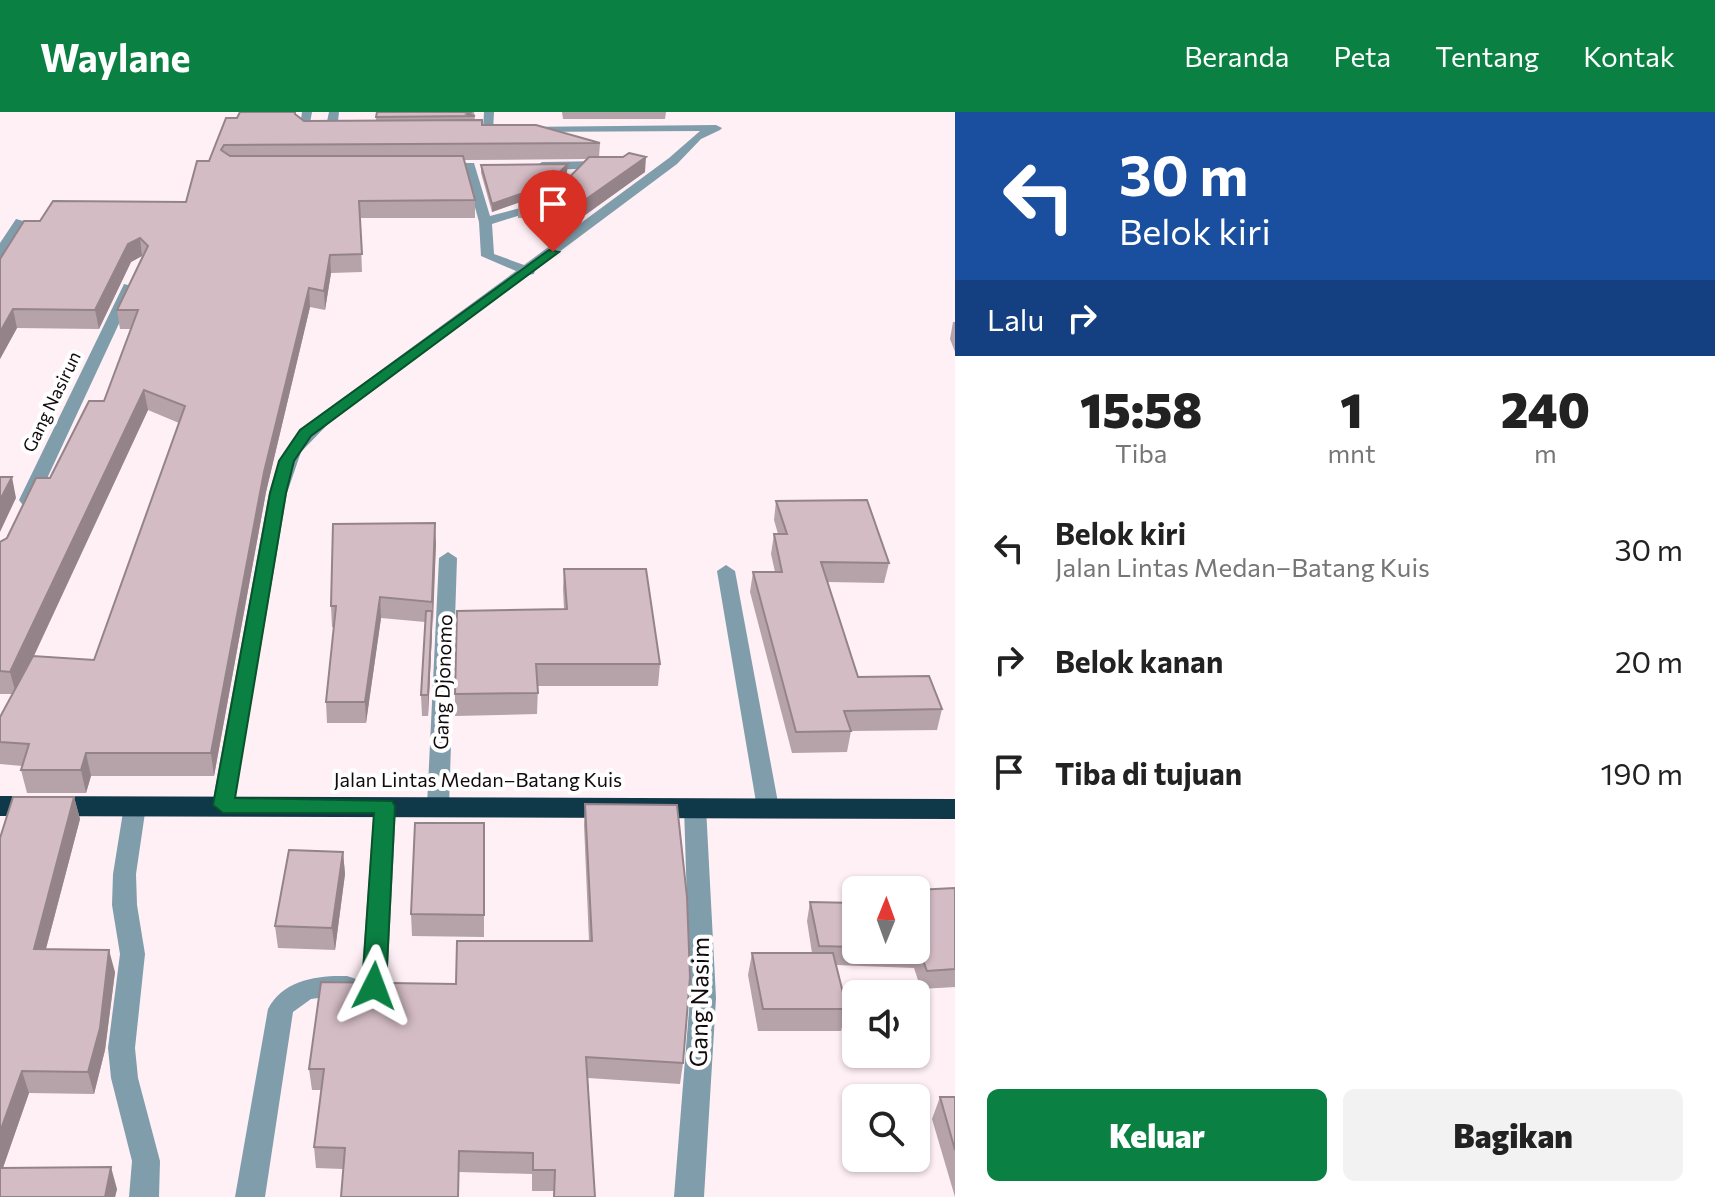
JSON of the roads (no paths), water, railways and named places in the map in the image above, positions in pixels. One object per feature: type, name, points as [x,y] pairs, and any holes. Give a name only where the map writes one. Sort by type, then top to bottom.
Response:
[{"type":"highway","name":"Jalan Lintas Medan–Batang Kuis","points":[[0,806],[955,809]]},
{"type":"street","points":[[307,112],[304,131],[347,131]]},
{"type":"street","points":[[331,131],[334,112]]},
{"type":"street","points":[[489,112],[489,130]]},
{"type":"street","points":[[678,112],[684,128],[697,137]]},
{"type":"street","points":[[711,112],[716,128]]},
{"type":"street","points":[[474,130],[519,125],[716,128]]},
{"type":"street","points":[[223,805],[278,493],[286,461],[295,446],[323,420],[529,271],[673,161],[697,137],[716,128]]},
{"type":"street","points":[[526,166],[579,171],[621,165]]},
{"type":"street","points":[[422,166],[477,166],[488,256],[529,271]]},
{"type":"street","points":[[485,222],[556,198]]},
{"type":"street","points":[[0,253],[21,222]]},
{"type":"street","name":"Gang Nasirun","points":[[20,516],[134,277]]},
{"type":"street","name":"Gang Djonomo","points":[[438,806],[448,558]]},
{"type":"street","points":[[726,571],[768,808]]},
{"type":"street","points":[[135,806],[123,899],[132,933],[133,959],[122,1035],[122,1061],[128,1099],[140,1125],[147,1156],[144,1197]]},
{"type":"street","points":[[374,986],[385,806]]},
{"type":"street","name":"Gang Nasim","points":[[689,1197],[703,998],[695,807]]},
{"type":"street","points":[[250,1197],[281,1009],[296,995],[320,985],[401,988]]}]
